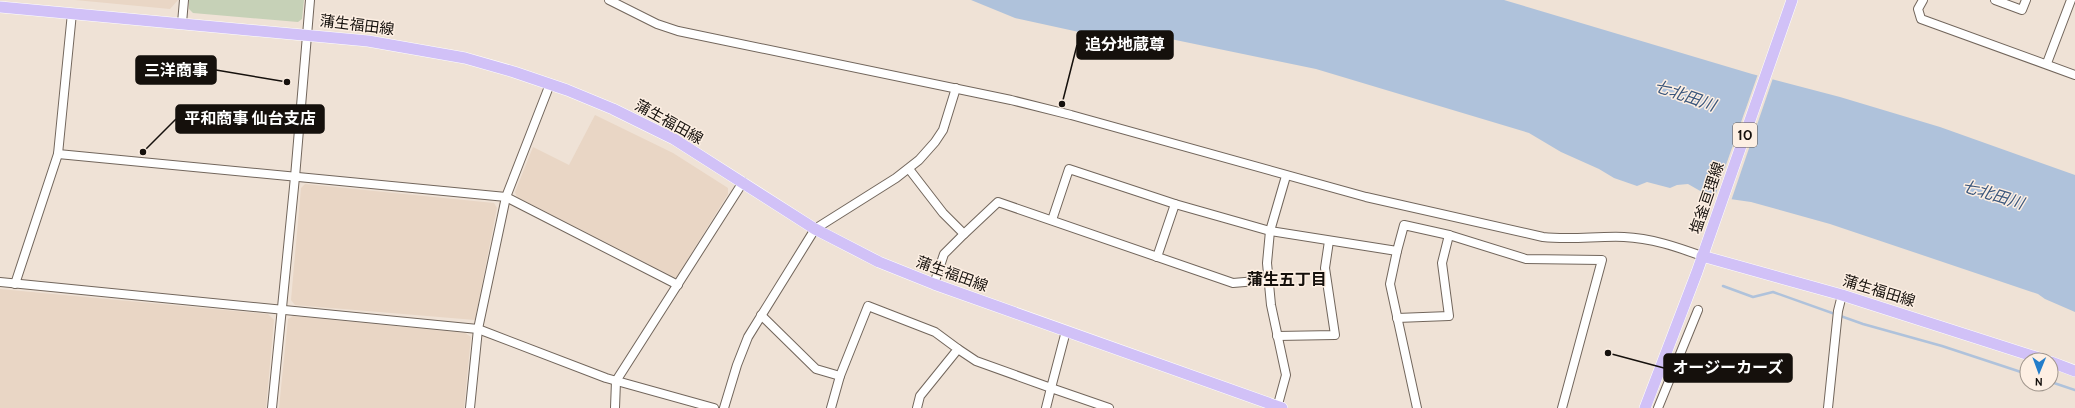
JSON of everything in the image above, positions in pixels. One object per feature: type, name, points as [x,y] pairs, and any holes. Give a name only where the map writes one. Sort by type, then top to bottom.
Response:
[{"type":"main road","name":"塩釜亘理線","points":[[1645,407],[1704,251],[1792,0]]},
{"type":"main road","name":"蒲生福田線","points":[[0,7],[307,35],[421,49],[465,58],[550,84],[613,109],[674,139],[744,182],[815,229],[879,262],[934,284],[1279,407]]},
{"type":"main road","name":"蒲生福田線","points":[[1704,251],[2020,352]]},
{"type":"main road","points":[[2059,365],[2075,371]]},
{"type":"street","points":[[182,23],[184,0]]},
{"type":"street","points":[[272,408],[295,176],[310,0]]},
{"type":"street","points":[[609,0],[657,24],[702,37],[956,88],[1072,115],[1286,176],[1366,197],[1543,237],[1562,239],[1635,238],[1653,240],[1704,251]]},
{"type":"street","points":[[1923,0],[1918,8],[1921,19],[2047,63],[2075,75]]},
{"type":"street","points":[[1995,0],[2022,10],[2026,0]]},
{"type":"street","points":[[2047,63],[2072,0]]},
{"type":"street","points":[[15,284],[58,154],[72,13]]},
{"type":"street","points":[[470,408],[478,329],[506,197],[550,84]]},
{"type":"street","points":[[724,408],[737,365],[748,337],[815,229],[910,169],[935,142],[942,130],[956,88]]},
{"type":"street","points":[[58,154],[506,197],[678,284]]},
{"type":"street","points":[[1052,220],[1069,168],[1175,204],[1270,231],[1397,251]]},
{"type":"street","points":[[910,169],[943,213],[964,234]]},
{"type":"street","points":[[1279,407],[1286,375],[1277,336],[1268,280],[1270,231],[1286,176]]},
{"type":"street","points":[[615,408],[616,381],[744,182]]},
{"type":"street","points":[[934,284],[944,254],[998,202],[1233,283],[1268,280]]},
{"type":"street","points":[[1157,257],[1175,204]]},
{"type":"street","points":[[1417,408],[1390,284],[1404,225],[1448,235],[1526,259],[1602,260],[1562,408]]},
{"type":"street","points":[[1397,318],[1450,316],[1442,263],[1448,235]]},
{"type":"street","points":[[1277,336],[1335,335],[1325,268],[1329,240]]},
{"type":"street","points":[[0,282],[478,329],[616,381],[714,408]]},
{"type":"street","points":[[1828,408],[1838,311],[1842,294]]},
{"type":"street","points":[[832,408],[840,376],[868,306],[935,332],[976,361],[1109,408]]},
{"type":"street","points":[[1658,408],[1698,310]]},
{"type":"street","points":[[761,314],[816,369],[840,376]]},
{"type":"street","points":[[1046,408],[1066,331]]},
{"type":"street","points":[[916,408],[920,396],[958,349]]},
{"type":"shaded area","points":[[75,0],[178,0],[170,9]]},
{"type":"shaded area","points":[[595,115],[673,153],[728,188],[728,194],[676,278],[517,197],[515,192],[533,147],[569,165]]},
{"type":"shaded area","points":[[305,184],[494,203],[497,208],[475,320],[295,305],[291,300],[301,188]]},
{"type":"shaded area","points":[[0,289],[268,314],[274,320],[266,408],[0,408]]},
{"type":"shaded area","points":[[293,316],[465,333],[471,337],[464,408],[279,408],[288,319]]},
{"type":"green space","points":[[189,0],[304,0],[302,19],[298,22],[193,13],[189,9]]},
{"type":"water","name":"七北田川","points":[[971,0],[1504,0],[1752,74],[1840,97],[1940,127],[2075,175],[2075,312],[2045,299],[2038,294],[1830,224],[1751,202],[1709,196],[1688,184],[1677,185],[1670,188],[1647,182],[1637,186],[1614,178],[1599,169],[1561,152],[1529,133],[1316,69],[1161,37],[1147,39],[1138,50],[1111,39],[1015,18]]},
{"type":"pier","points":[[1758,74],[1773,78],[1731,201],[1714,199]]},
{"type":"waterway","points":[[1723,286],[1753,297],[1773,292],[1863,324],[1942,346],[2019,371]]},
{"type":"waterway","points":[[2059,385],[2075,390]]},
{"type":"place","name":"三洋商事","points":[[287,82]]},
{"type":"place","name":"追分地蔵尊","points":[[1062,104]]},
{"type":"place","name":"平和商事 仙台支店","points":[[143,152]]},
{"type":"place","name":"オージーカーズ","points":[[1608,353]]},
{"type":"district","name":"蒲生五丁目","points":[[1287,279]]}]
